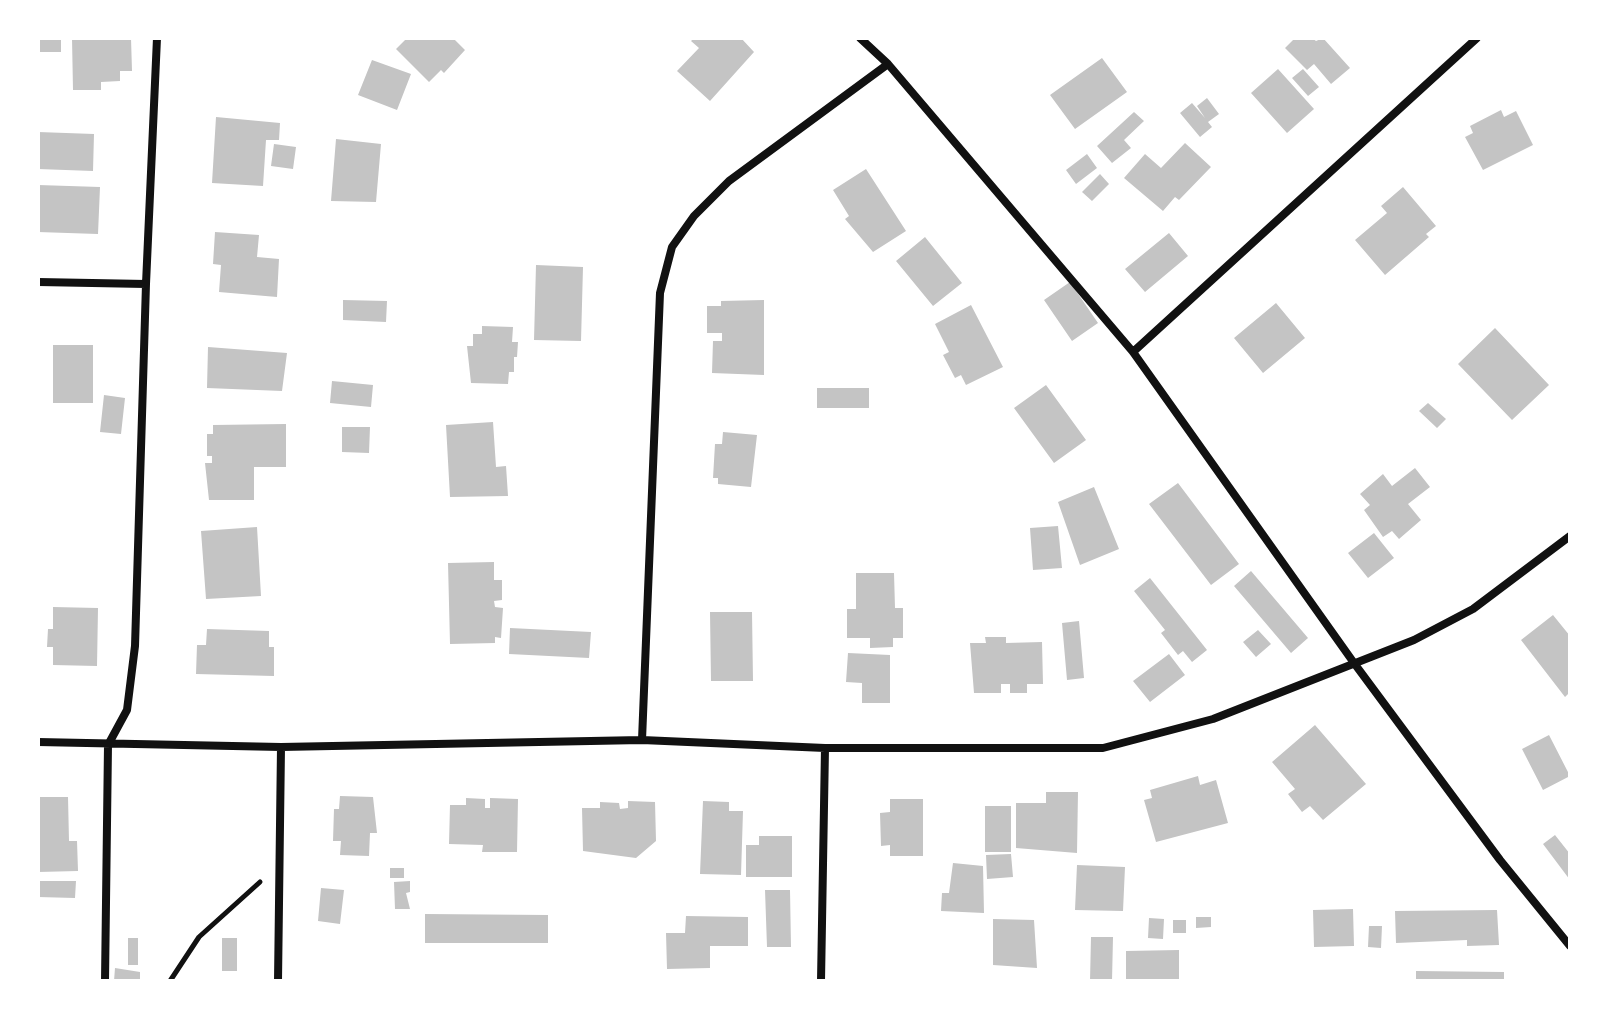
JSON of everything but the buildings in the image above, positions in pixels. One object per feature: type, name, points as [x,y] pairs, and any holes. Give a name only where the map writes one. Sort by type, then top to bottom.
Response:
[{"type":"street","points":[[105,981],[108,745],[127,710],[134,677],[157,38]]},
{"type":"street","points":[[860,38],[888,64],[1133,352],[1354,663],[1500,860],[1570,946]]},
{"type":"street","points":[[1133,352],[1477,38]]},
{"type":"street","points":[[642,740],[660,293],[672,247],[694,216],[729,181],[888,64]]},
{"type":"street","points":[[38,282],[146,284]]},
{"type":"street","points":[[38,742],[281,747],[642,740],[825,748],[1103,748],[1213,719],[1414,640],[1473,609],[1570,536]]},
{"type":"street","points":[[278,981],[281,747]]},
{"type":"street","points":[[821,981],[825,748]]},
{"type":"path","points":[[170,981],[199,937],[281,864]]}]
